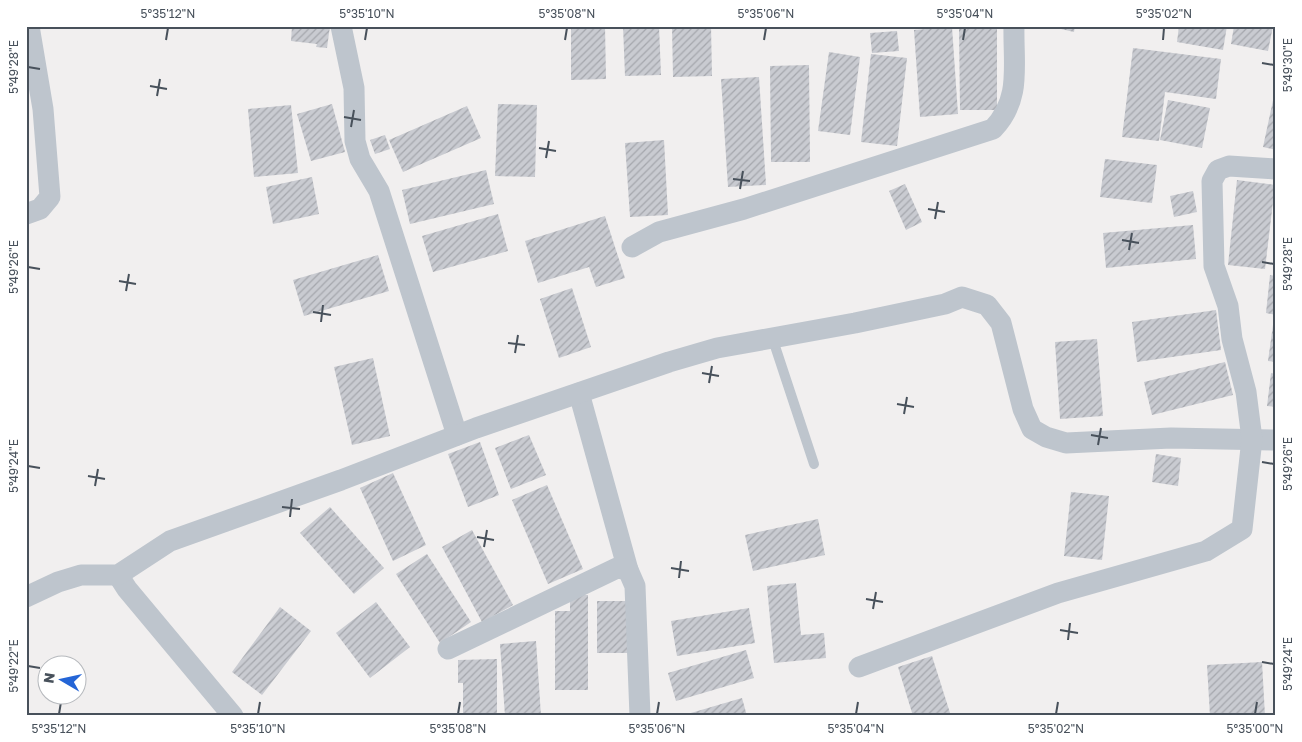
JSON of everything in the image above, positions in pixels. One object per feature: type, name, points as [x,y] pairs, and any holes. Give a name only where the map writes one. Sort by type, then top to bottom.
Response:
[{"type":"street","points":[[26,214],[40,209],[50,197],[43,109],[29,26]]},
{"type":"street","points":[[341,26],[354,88],[355,141],[360,159],[379,191],[457,435]]},
{"type":"street","points":[[632,247],[659,232],[744,209],[993,129],[1004,118],[1011,104],[1014,90],[1014,26]]},
{"type":"street","points":[[859,667],[1058,593],[1206,551],[1242,529],[1252,439],[1246,392],[1232,339],[1228,306],[1214,266],[1212,180],[1218,170],[1229,166],[1276,169]]},
{"type":"street","points":[[26,597],[58,582],[81,575],[118,575],[170,541],[341,480],[457,435],[717,348],[773,340],[945,304],[962,297],[988,305],[1001,323],[1023,409],[1032,429],[1046,438],[1066,442],[1171,438],[1276,440]]},
{"type":"street","points":[[579,393],[628,570],[635,586],[640,716]]},
{"type":"street","points":[[448,649],[617,568],[628,570]]},
{"type":"street","points":[[118,575],[127,589],[233,716]]},
{"type":"lane","points":[[773,340],[814,464]]},
{"type":"building","points":[[292,26],[330,26],[327,48],[316,47],[317,44],[291,41]]},
{"type":"building","points":[[571,26],[605,26],[606,79],[571,80]]},
{"type":"building","points":[[623,26],[659,26],[661,75],[625,76]]},
{"type":"building","points":[[672,26],[711,26],[712,76],[673,77]]},
{"type":"building","points":[[1048,26],[1075,26],[1074,32]]},
{"type":"building","points":[[1179,26],[1227,26],[1223,50],[1177,42]]},
{"type":"building","points":[[1234,26],[1273,26],[1268,51],[1231,44]]},
{"type":"building","points":[[952,27],[958,114],[920,117],[914,30]]},
{"type":"building","points":[[959,29],[997,29],[997,110],[960,110]]},
{"type":"building","points":[[897,31],[899,51],[872,53],[870,33]]},
{"type":"building","points":[[1133,48],[1221,59],[1216,99],[1165,92],[1159,141],[1122,137]]},
{"type":"building","points":[[829,52],[860,57],[850,135],[818,131]]},
{"type":"building","points":[[871,54],[907,58],[897,146],[861,142]]},
{"type":"building","points":[[809,65],[810,162],[771,162],[770,66]]},
{"type":"building","points":[[759,77],[766,185],[728,187],[721,79]]},
{"type":"building","points":[[1276,91],[1276,150],[1263,147]]},
{"type":"building","points":[[1168,100],[1210,108],[1202,148],[1160,140]]},
{"type":"building","points":[[332,104],[345,152],[311,161],[297,114]]},
{"type":"building","points":[[498,104],[537,105],[535,177],[495,176]]},
{"type":"building","points":[[291,105],[298,173],[254,177],[248,109]]},
{"type":"building","points":[[467,106],[481,138],[403,172],[389,140]]},
{"type":"building","points":[[385,135],[390,149],[375,154],[370,140]]},
{"type":"building","points":[[664,140],[668,215],[630,217],[625,143]]},
{"type":"building","points":[[1105,159],[1157,165],[1152,203],[1100,197]]},
{"type":"building","points":[[486,170],[494,204],[410,224],[402,190]]},
{"type":"building","points":[[312,177],[319,214],[273,224],[266,187]]},
{"type":"building","points":[[1237,180],[1275,185],[1265,269],[1228,265]]},
{"type":"building","points":[[905,184],[922,222],[906,230],[889,191]]},
{"type":"building","points":[[1193,191],[1197,212],[1174,217],[1170,196]]},
{"type":"building","points":[[498,214],[508,251],[433,272],[422,236]]},
{"type":"building","points":[[605,216],[625,278],[596,287],[589,267],[538,283],[525,241]]},
{"type":"building","points":[[1193,225],[1196,259],[1106,268],[1103,233]]},
{"type":"building","points":[[378,255],[389,291],[304,316],[293,280]]},
{"type":"building","points":[[1270,275],[1276,276],[1276,315],[1266,313]]},
{"type":"building","points":[[572,288],[591,347],[559,358],[540,299]]},
{"type":"building","points":[[1216,310],[1221,350],[1137,362],[1132,322]]},
{"type":"building","points":[[1273,325],[1276,325],[1276,362],[1268,361]]},
{"type":"building","points":[[1097,339],[1103,416],[1060,419],[1055,342]]},
{"type":"building","points":[[373,358],[390,436],[352,445],[334,367]]},
{"type":"building","points":[[1225,362],[1233,395],[1152,415],[1144,382]]},
{"type":"building","points":[[1271,373],[1276,374],[1276,407],[1267,406]]},
{"type":"building","points":[[529,435],[546,475],[511,489],[495,448]]},
{"type":"building","points":[[480,442],[499,495],[468,507],[448,454]]},
{"type":"building","points":[[1156,454],[1181,458],[1178,486],[1152,482]]},
{"type":"building","points":[[393,473],[426,545],[393,561],[360,488]]},
{"type":"building","points":[[547,485],[583,569],[548,584],[512,500]]},
{"type":"building","points":[[1071,492],[1109,496],[1102,560],[1064,556]]},
{"type":"building","points":[[330,507],[384,568],[354,594],[300,533]]},
{"type":"building","points":[[818,519],[825,555],[753,571],[745,535]]},
{"type":"building","points":[[472,530],[513,605],[482,622],[442,547]]},
{"type":"building","points":[[427,554],[471,622],[440,643],[396,574]]},
{"type":"building","points":[[796,583],[801,635],[824,633],[826,658],[774,663],[767,586]]},
{"type":"building","points":[[570,595],[588,595],[588,690],[555,690],[555,611],[570,611]]},
{"type":"building","points":[[597,601],[633,601],[633,653],[597,653]]},
{"type":"building","points":[[376,602],[410,647],[370,678],[336,633]]},
{"type":"building","points":[[280,607],[311,631],[262,695],[232,672]]},
{"type":"building","points":[[749,608],[755,643],[677,656],[671,621]]},
{"type":"building","points":[[536,641],[541,716],[505,716],[500,644]]},
{"type":"building","points":[[746,650],[754,678],[676,701],[668,673]]},
{"type":"building","points":[[932,656],[951,716],[913,716],[898,667]]},
{"type":"building","points":[[497,659],[497,716],[463,716],[463,683],[458,683],[458,660]]},
{"type":"building","points":[[1262,662],[1265,716],[1210,716],[1207,665]]},
{"type":"building","points":[[742,698],[747,716],[684,716],[684,715]]}]
